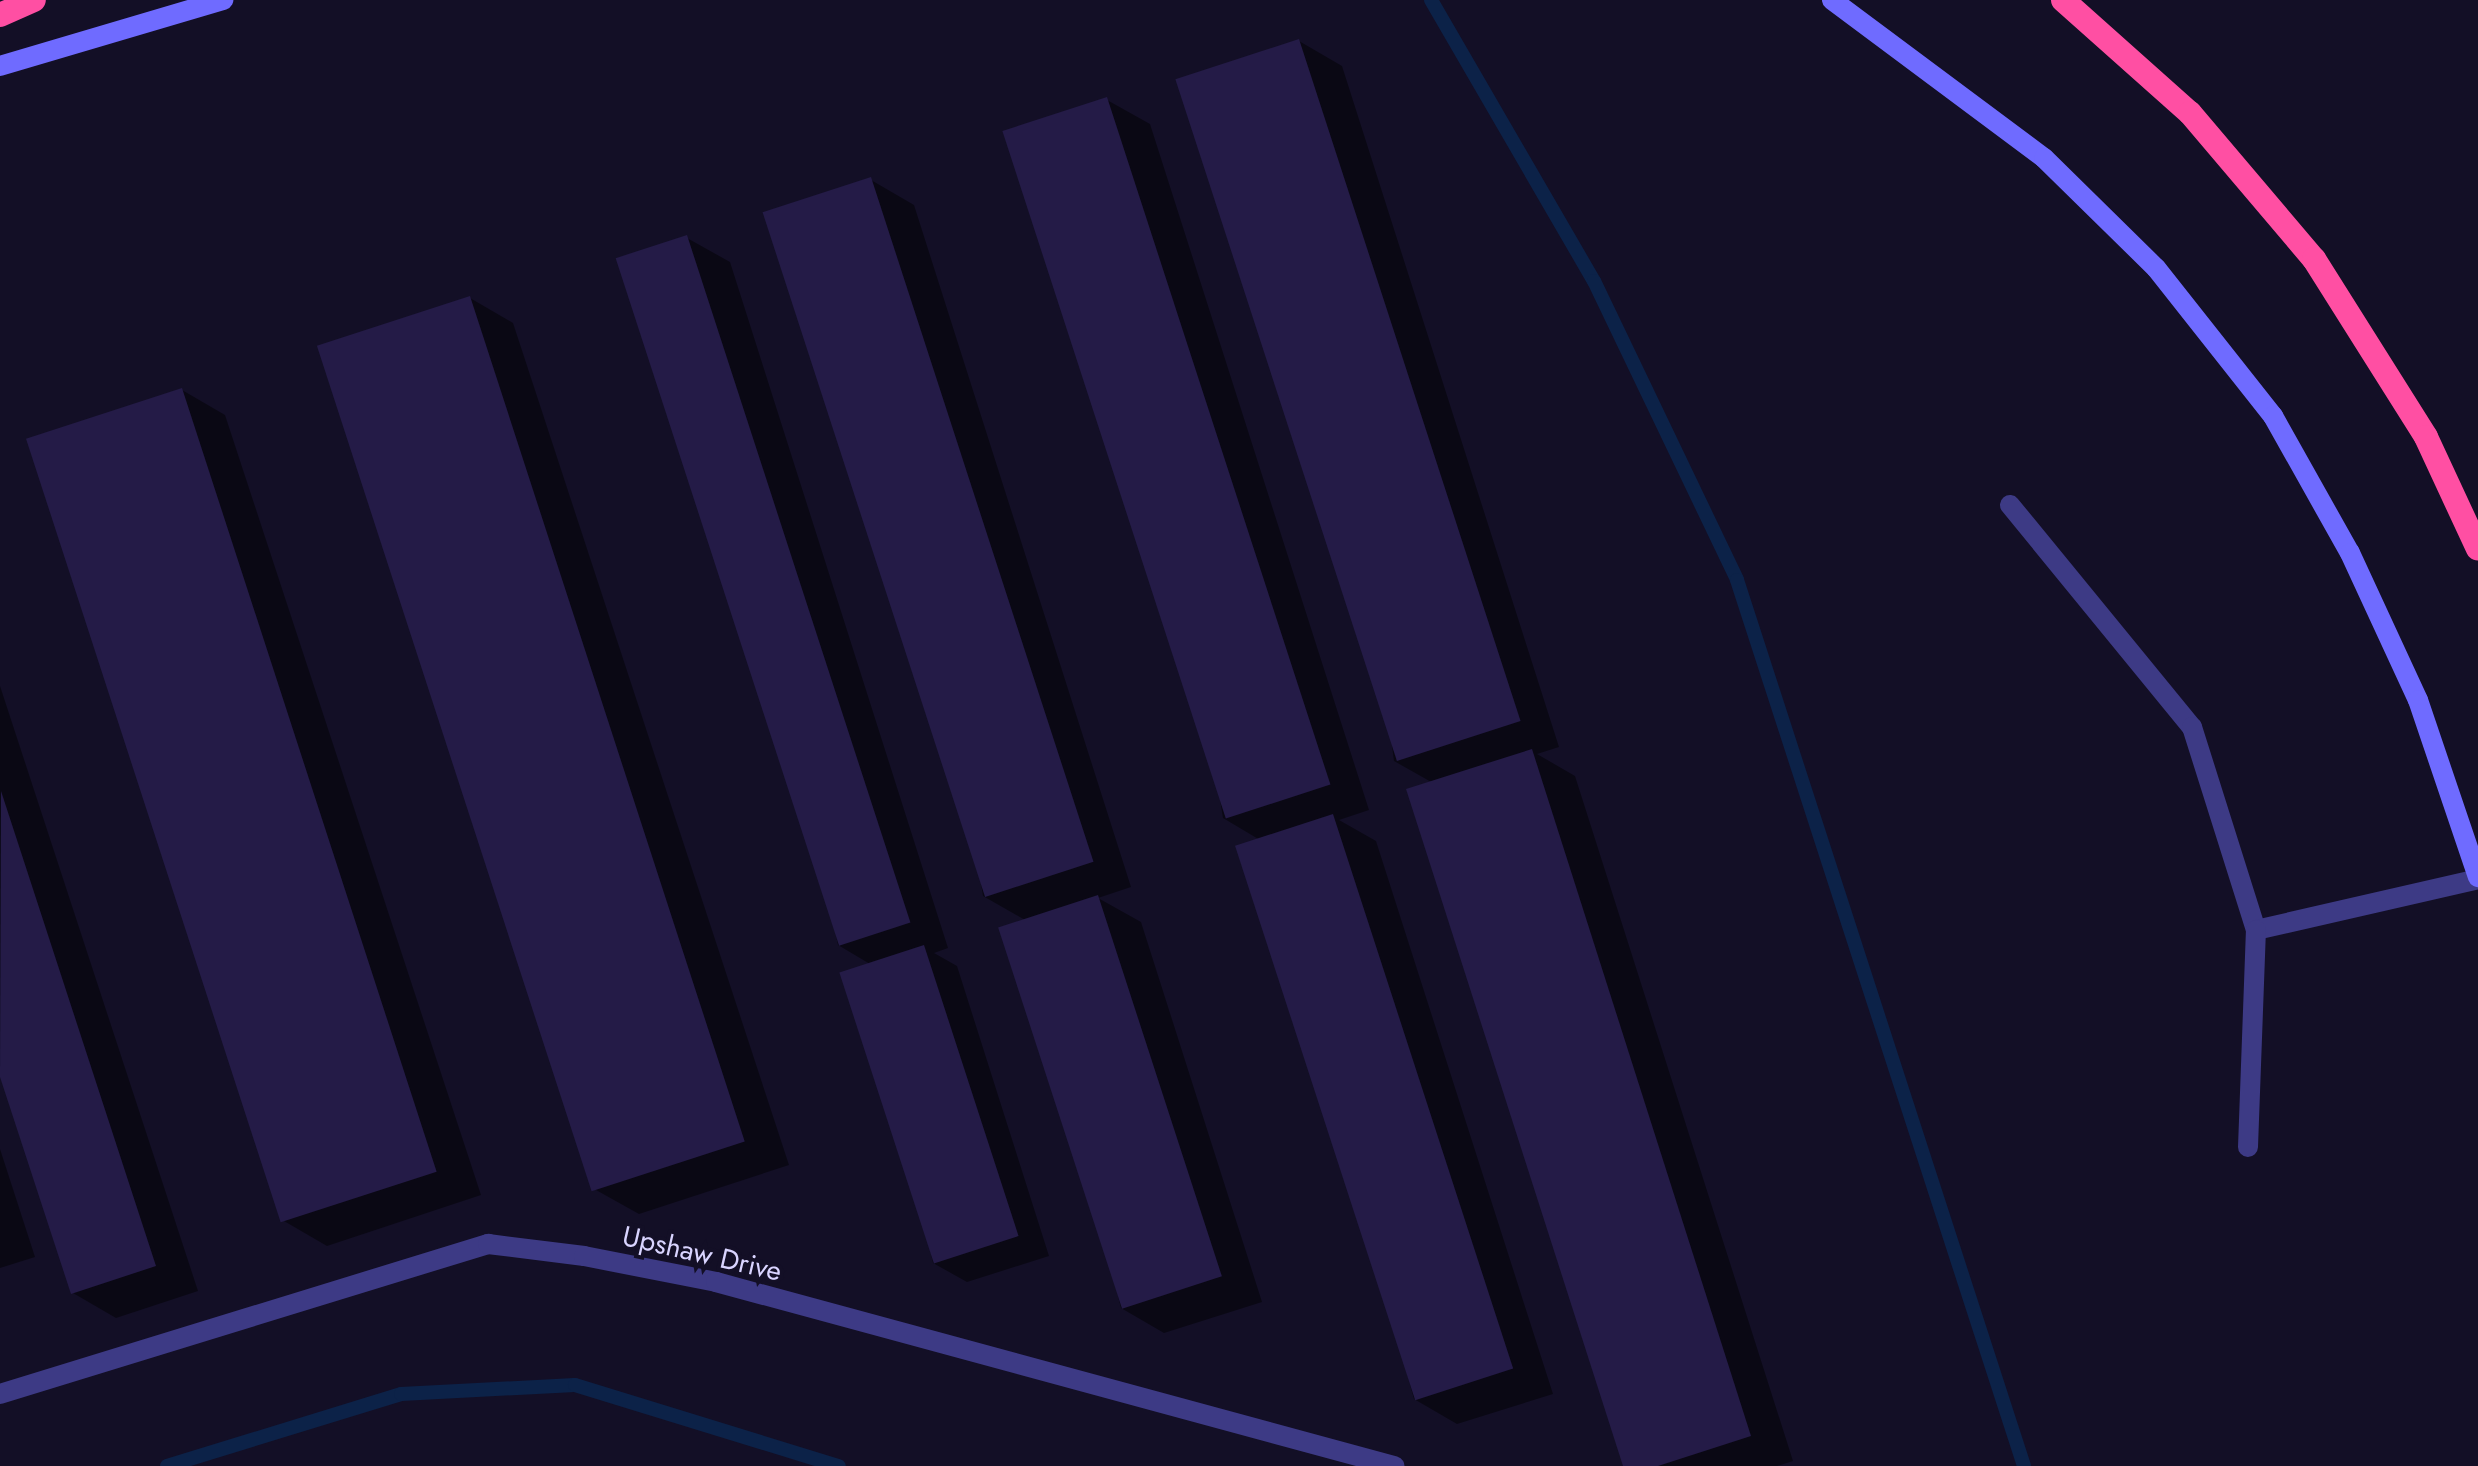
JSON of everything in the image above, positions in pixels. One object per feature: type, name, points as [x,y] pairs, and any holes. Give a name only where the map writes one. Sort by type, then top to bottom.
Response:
[{"type":"highway","points":[[0,15],[34,0]]},
{"type":"highway","points":[[2063,0],[2190,113],[2314,259],[2426,437],[2478,549]]},
{"type":"main road","points":[[0,66],[223,0]]},
{"type":"main road","points":[[1832,0],[2044,158],[2156,268],[2273,416],[2350,553],[2418,700],[2478,878]]},
{"type":"street","points":[[2010,505],[2192,727],[2256,930],[2248,1147]]},
{"type":"street","points":[[2256,930],[2478,878]]},
{"type":"street","name":"Upshaw Drive","points":[[0,1394],[488,1244],[584,1256],[716,1282],[1394,1466]]},
{"type":"building","points":[[1299,39],[1521,721],[1397,761],[1175,79]]},
{"type":"building","points":[[1107,97],[1330,785],[1226,819],[1002,131]]},
{"type":"building","points":[[871,177],[1093,862],[985,897],[763,212]]},
{"type":"building","points":[[687,235],[910,923],[839,946],[616,258]]},
{"type":"building","points":[[470,296],[745,1141],[592,1191],[317,346]]},
{"type":"building","points":[[182,388],[437,1172],[281,1222],[26,439]]},
{"type":"building","points":[[1532,749],[1751,1436],[1658,1466],[1623,1466],[1406,789]]},
{"type":"building","points":[[1,791],[156,1266],[71,1294],[0,1077]]},
{"type":"building","points":[[1333,814],[1513,1368],[1415,1400],[1235,846]]},
{"type":"building","points":[[1098,895],[1222,1276],[1122,1309],[998,927]]},
{"type":"building","points":[[924,945],[1019,1236],[934,1264],[839,973]]},
{"type":"waterway","points":[[1431,0],[1594,281],[1737,580],[2024,1466]]},
{"type":"waterway","points":[[167,1466],[401,1394],[575,1385],[839,1466]]}]
